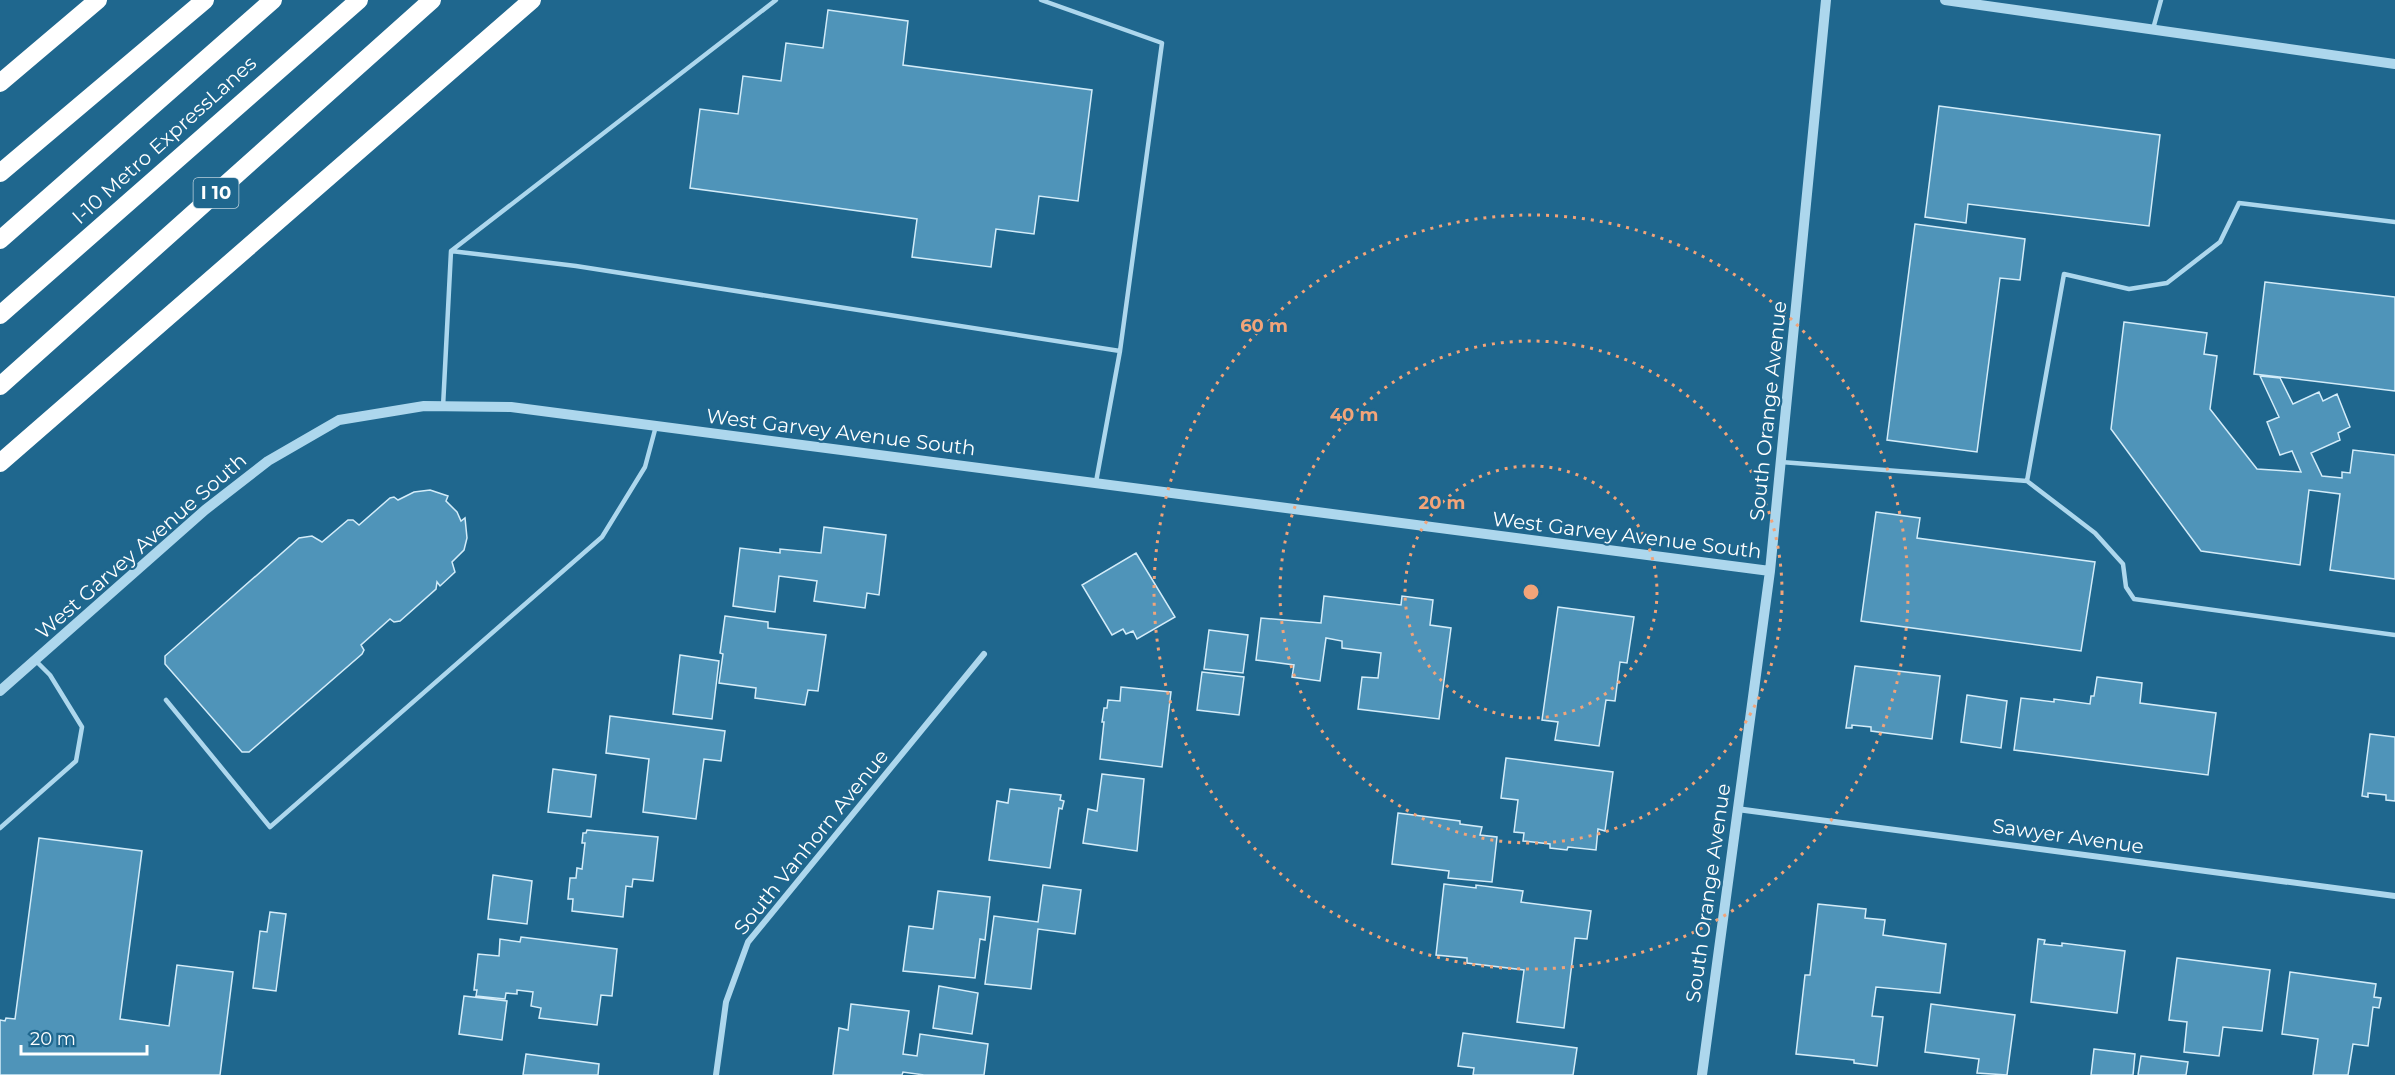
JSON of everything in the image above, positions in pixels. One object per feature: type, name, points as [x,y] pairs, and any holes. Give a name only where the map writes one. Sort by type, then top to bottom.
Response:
[{"type":"highway","points":[[0,82],[98,0]]},
{"type":"highway","points":[[0,173],[205,0]]},
{"type":"highway","name":"I-10 Metro ExpressLanes","points":[[0,240],[273,0]]},
{"type":"highway","name":"I-10 Metro ExpressLanes","points":[[0,315],[360,0]]},
{"type":"highway","name":"I 10","points":[[0,386],[432,0]]},
{"type":"highway","points":[[0,463],[532,0]]},
{"type":"street","name":"South Orange Avenue","points":[[1702,1075],[1770,571],[1826,0]]},
{"type":"street","points":[[1945,0],[2395,64]]},
{"type":"street","name":"West Garvey Avenue South","points":[[0,691],[205,510],[268,461],[339,420],[424,406],[511,407],[1770,571]]},
{"type":"street","name":"South Vanhorn Avenue","points":[[716,1075],[726,1002],[748,942],[984,654]]},
{"type":"street","name":"Sawyer Avenue","points":[[1737,809],[2395,896]]},
{"type":"lane","points":[[443,407],[451,251],[776,0]]},
{"type":"lane","points":[[1041,0],[1162,43],[1120,351],[1096,484]]},
{"type":"lane","points":[[2153,30],[2161,0]]},
{"type":"lane","points":[[2027,482],[2064,274],[2129,289],[2166,283],[2220,242],[2239,203],[2395,222]]},
{"type":"lane","points":[[451,251],[576,266],[1120,351]]},
{"type":"lane","points":[[166,700],[270,827],[602,537],[645,468],[656,426]]},
{"type":"lane","points":[[1781,462],[2027,482],[2095,533],[2123,564],[2126,587],[2134,599],[2395,635]]},
{"type":"lane","points":[[0,828],[76,761],[82,727],[50,675],[35,660]]},
{"type":"building","points":[[828,10],[908,21],[903,65],[1092,90],[1078,201],[1039,196],[1034,234],[996,229],[991,267],[912,257],[917,219],[690,188],[700,109],[738,114],[743,76],[781,81],[786,43],[823,48]]},
{"type":"building","points":[[1939,106],[2160,135],[2149,226],[1968,204],[1966,223],[1925,217]]},
{"type":"building","points":[[1915,224],[2025,239],[2020,280],[2000,278],[1977,452],[1887,440]]},
{"type":"building","points":[[2265,282],[2395,297],[2395,391],[2254,374]]},
{"type":"building","points":[[2124,322],[2207,333],[2204,354],[2217,356],[2210,409],[2257,469],[2301,472],[2292,451],[2280,455],[2267,422],[2279,417],[2260,376],[2280,378],[2293,404],[2319,392],[2323,401],[2337,394],[2350,427],[2338,433],[2340,440],[2311,453],[2322,476],[2342,478],[2342,472],[2350,473],[2353,450],[2395,455],[2395,579],[2330,570],[2340,494],[2309,490],[2300,565],[2201,551],[2111,429]]},
{"type":"building","points":[[430,490],[448,496],[446,501],[457,512],[461,521],[465,518],[467,538],[464,550],[452,562],[455,572],[440,586],[437,582],[436,589],[400,621],[394,622],[390,619],[361,645],[364,650],[362,654],[249,752],[242,752],[165,664],[165,656],[299,538],[312,536],[322,542],[348,520],[353,520],[359,525],[390,498],[394,497],[398,500],[414,492]]},
{"type":"building","points":[[1876,512],[1920,518],[1917,538],[2095,562],[2081,651],[1861,621]]},
{"type":"building","points":[[824,527],[886,535],[879,595],[867,593],[865,608],[814,601],[817,581],[779,576],[775,612],[733,606],[740,548],[780,553],[780,549],[821,553]]},
{"type":"building","points":[[1136,553],[1175,617],[1137,639],[1133,631],[1126,634],[1123,629],[1112,635],[1082,585]]},
{"type":"building","points":[[1324,596],[1401,605],[1402,596],[1433,600],[1430,625],[1451,628],[1439,719],[1358,709],[1362,677],[1378,678],[1381,653],[1342,648],[1342,641],[1326,638],[1320,681],[1292,677],[1294,665],[1256,660],[1261,618],[1321,623]]},
{"type":"building","points":[[1558,607],[1634,617],[1627,663],[1620,662],[1615,701],[1606,700],[1599,746],[1555,740],[1558,722],[1542,720]]},
{"type":"building","points":[[725,616],[768,622],[768,628],[826,635],[818,691],[808,690],[805,705],[755,698],[756,688],[719,683]]},
{"type":"building","points":[[1209,630],[1248,635],[1243,673],[1204,669]]},
{"type":"building","points":[[680,655],[719,661],[712,719],[673,714]]},
{"type":"building","points":[[1855,666],[1940,676],[1932,739],[1871,731],[1871,727],[1852,725],[1852,728],[1846,728]]},
{"type":"building","points":[[1202,672],[1244,677],[1239,715],[1197,710]]},
{"type":"building","points":[[2097,677],[2142,683],[2140,703],[2216,713],[2208,775],[2014,750],[2021,698],[2054,702],[2054,699],[2090,704],[2091,696],[2094,696]]},
{"type":"building","points":[[1121,687],[1171,692],[1162,767],[1100,759],[1104,708],[1107,708],[1108,700],[1120,701]]},
{"type":"building","points":[[1967,695],[2007,701],[2001,748],[1961,742]]},
{"type":"building","points":[[610,716],[725,731],[721,761],[704,759],[696,819],[643,812],[649,759],[606,753]]},
{"type":"building","points":[[2370,734],[2395,737],[2395,801],[2386,800],[2386,795],[2368,793],[2368,797],[2362,796]]},
{"type":"building","points":[[1506,758],[1613,772],[1605,831],[1598,829],[1596,850],[1550,848],[1550,844],[1523,841],[1524,833],[1514,832],[1518,800],[1501,798]]},
{"type":"building","points":[[553,769],[596,775],[591,817],[548,812]]},
{"type":"building","points":[[1102,774],[1144,779],[1137,851],[1083,843],[1088,809],[1097,811]]},
{"type":"building","points":[[1010,789],[1061,795],[1060,800],[1064,801],[1062,809],[1059,808],[1050,868],[989,860],[997,801],[1008,803]]},
{"type":"building","points":[[1398,813],[1460,821],[1460,824],[1482,827],[1480,835],[1497,837],[1492,882],[1448,878],[1449,871],[1392,864]]},
{"type":"building","points":[[587,830],[658,837],[653,881],[633,879],[632,887],[626,886],[623,917],[572,911],[573,899],[568,899],[570,878],[576,878],[577,868],[582,869],[585,843],[582,843],[583,833]]},
{"type":"building","points":[[39,838],[142,851],[120,1019],[169,1026],[177,965],[233,972],[220,1075],[0,1075],[0,1020],[15,1019]]},
{"type":"building","points":[[493,875],[532,881],[527,924],[488,919]]},
{"type":"building","points":[[1444,884],[1476,888],[1476,885],[1523,891],[1521,902],[1591,911],[1587,939],[1575,938],[1564,1028],[1517,1022],[1524,970],[1467,963],[1467,958],[1436,955]]},
{"type":"building","points":[[1043,885],[1081,890],[1075,934],[1038,929],[1031,989],[985,984],[994,916],[1038,922]]},
{"type":"building","points":[[938,891],[990,897],[985,940],[980,939],[975,978],[903,971],[909,926],[933,929]]},
{"type":"building","points":[[1818,904],[1866,909],[1865,918],[1885,920],[1883,935],[1946,944],[1940,993],[1876,987],[1872,1016],[1883,1017],[1877,1066],[1854,1063],[1854,1060],[1796,1054],[1805,975],[1810,975]]},
{"type":"building","points":[[270,912],[286,914],[276,991],[253,988],[260,931],[267,932]]},
{"type":"building","points":[[521,937],[617,949],[612,996],[601,995],[597,1025],[539,1018],[541,1008],[531,1006],[533,992],[517,990],[517,994],[506,993],[505,999],[476,996],[477,990],[474,990],[478,954],[499,956],[500,939],[520,942]]},
{"type":"building","points":[[2038,939],[2045,940],[2044,944],[2062,946],[2062,943],[2125,951],[2117,1013],[2031,1002]]},
{"type":"building","points":[[2177,958],[2270,970],[2262,1031],[2223,1027],[2219,1056],[2184,1052],[2187,1022],[2169,1020]]},
{"type":"building","points":[[2290,972],[2376,984],[2374,997],[2381,998],[2379,1008],[2373,1007],[2368,1046],[2353,1044],[2348,1075],[2313,1075],[2318,1039],[2282,1034]]},
{"type":"building","points":[[939,986],[978,993],[972,1034],[933,1028]]},
{"type":"building","points":[[464,996],[507,1001],[502,1040],[459,1034]]},
{"type":"building","points":[[851,1004],[909,1011],[903,1054],[917,1056],[920,1034],[988,1044],[984,1075],[924,1075],[903,1072],[902,1075],[833,1075],[839,1028],[848,1030]]},
{"type":"building","points":[[1931,1004],[2015,1015],[2007,1075],[1977,1073],[1979,1059],[1925,1052]]},
{"type":"building","points":[[1463,1033],[1577,1048],[1573,1075],[1473,1075],[1474,1068],[1458,1066]]},
{"type":"building","points":[[2094,1049],[2135,1054],[2133,1075],[2091,1075]]},
{"type":"building","points":[[526,1054],[599,1064],[598,1075],[523,1075]]},
{"type":"building","points":[[2141,1056],[2188,1062],[2186,1075],[2138,1075]]}]
